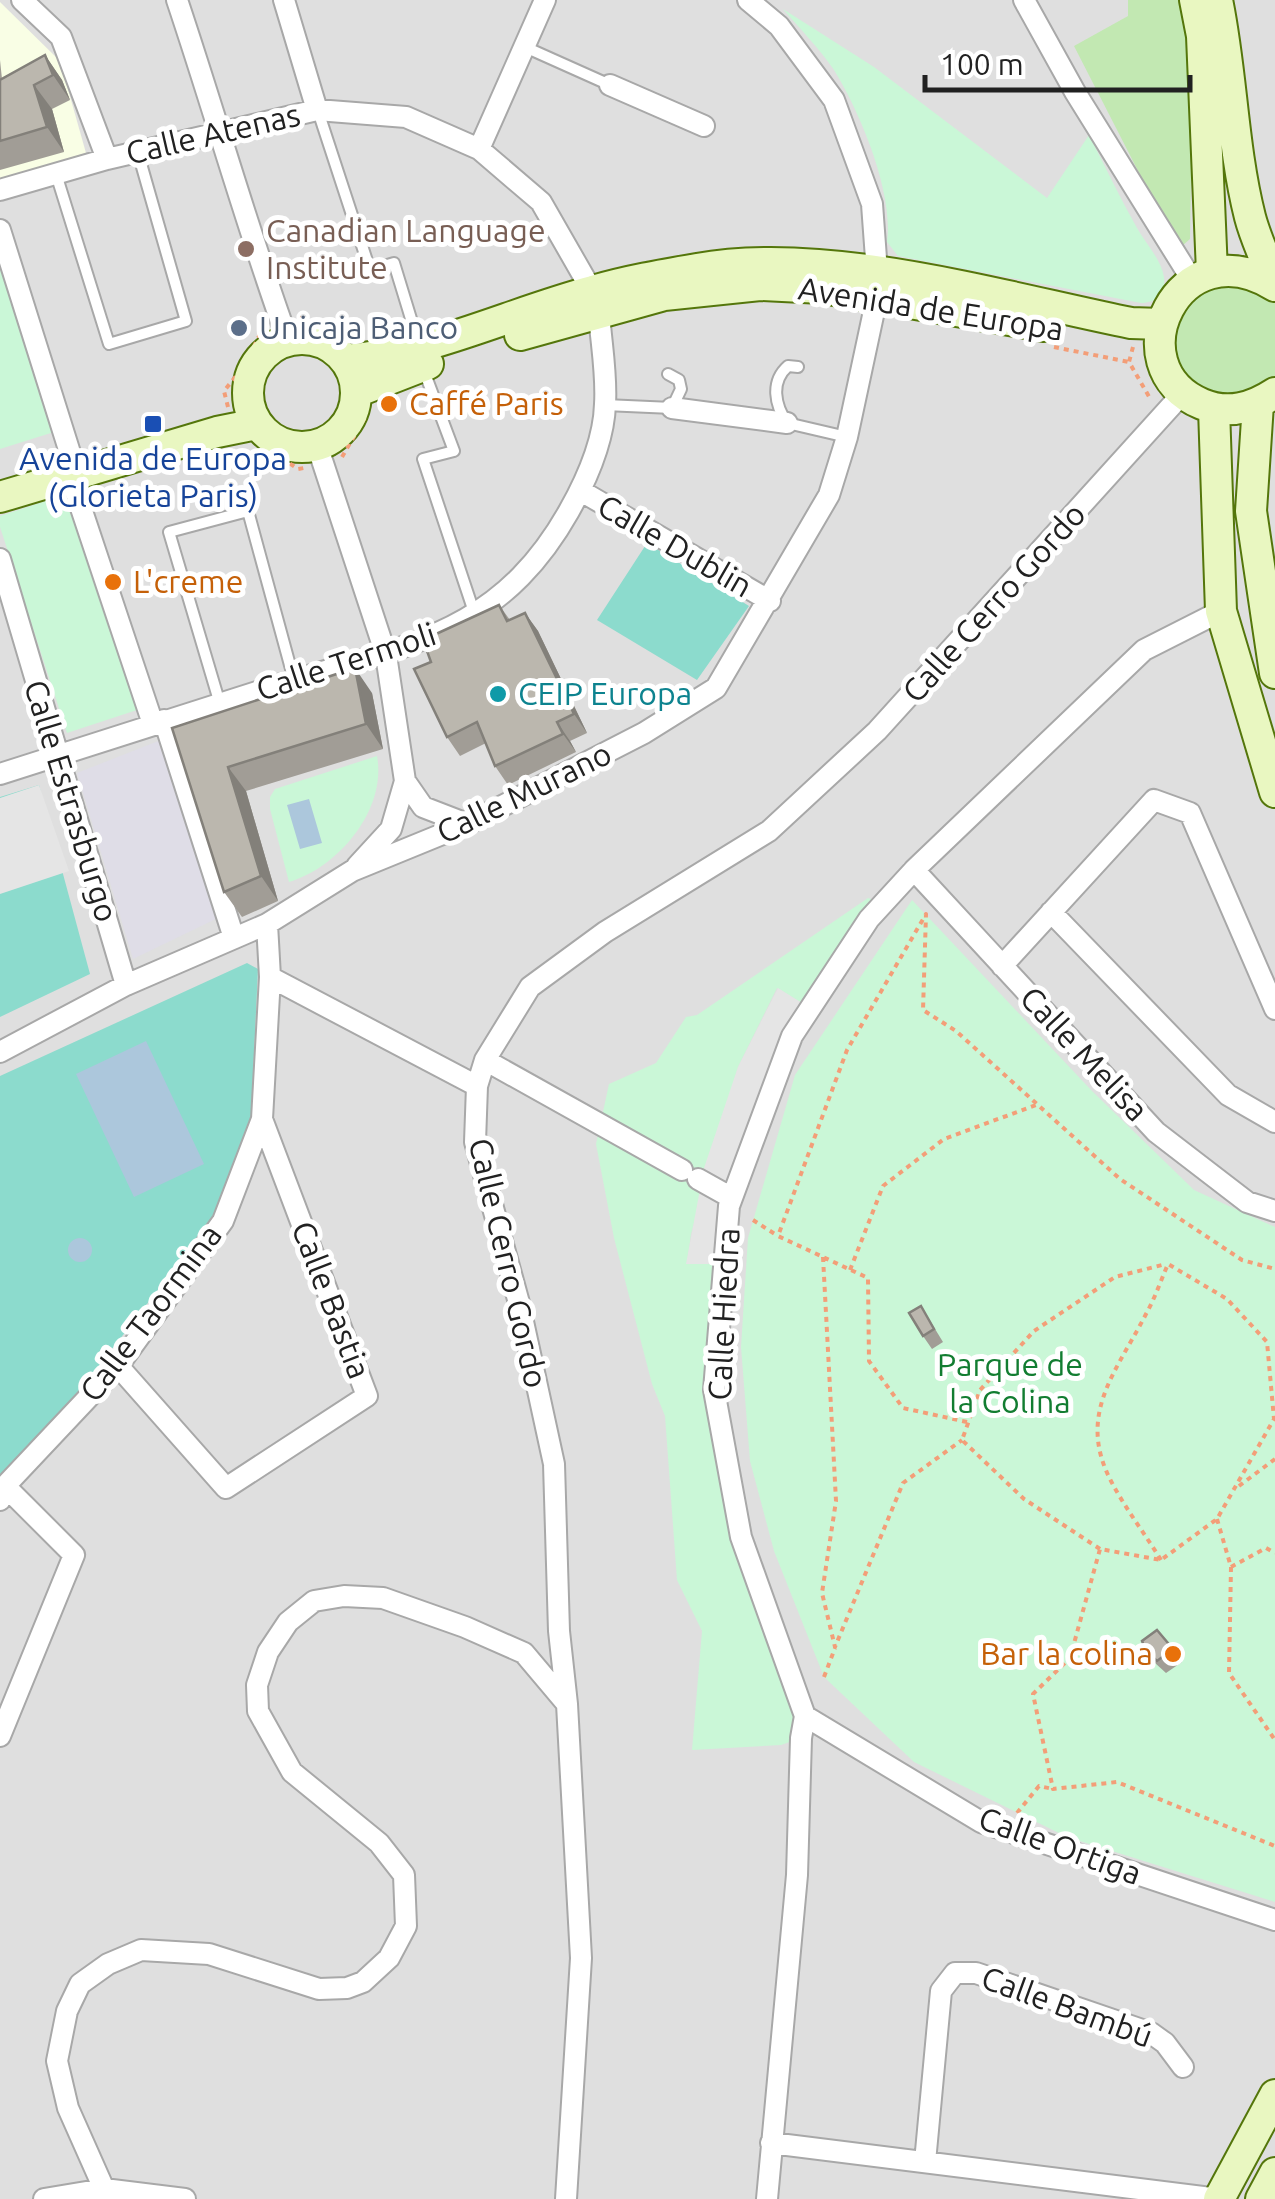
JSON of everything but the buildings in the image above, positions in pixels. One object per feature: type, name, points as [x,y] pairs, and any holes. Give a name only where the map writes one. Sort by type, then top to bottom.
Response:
[{"type":"main road","points":[[1196,0],[1202,36],[1202,276]]},
{"type":"main road","points":[[1217,0],[1227,45],[1250,219],[1275,285]]},
{"type":"main road","points":[[1275,285],[1246,272],[1202,276],[1176,295],[1161,335],[1169,377],[1183,393],[1214,409],[1236,410],[1266,399],[1251,512],[1275,673]]},
{"type":"main road","name":"Avenida de Europa","points":[[356,392],[421,356],[596,302],[760,285],[822,288],[877,284],[1161,335]]},
{"type":"main road","points":[[288,340],[320,342],[346,360],[356,392],[354,409],[333,438],[317,446],[300,448],[268,436],[252,410],[250,378],[258,361],[271,348],[288,340]]},
{"type":"main road","points":[[346,360],[421,356]]},
{"type":"main road","points":[[1214,409],[1221,611],[1275,792]]},
{"type":"main road","points":[[0,478],[217,432],[252,410]]},
{"type":"main road","points":[[0,497],[70,466]]},
{"type":"main road","points":[[1219,2199],[1275,2095]]},
{"type":"street","points":[[22,0],[61,37],[107,159]]},
{"type":"street","points":[[177,0],[288,340]]},
{"type":"street","points":[[284,0],[317,110]]},
{"type":"street","points":[[478,149],[545,0]]},
{"type":"street","name":"Calle Murano","points":[[0,1052],[126,984],[267,924],[352,871],[466,824],[644,733],[716,688],[829,495],[847,436],[877,284],[872,204],[834,100],[779,26],[748,0]]},
{"type":"street","points":[[1024,0],[1075,92],[1202,276]]},
{"type":"street","points":[[610,85],[704,126]]},
{"type":"street","name":"Calle Atenas","points":[[0,190],[107,159],[317,110],[406,116],[478,149],[541,202],[596,302]]},
{"type":"street","points":[[0,230],[70,466],[234,938]]},
{"type":"street","name":"Calle Termoli","points":[[0,774],[294,680],[386,656],[475,616],[524,576],[556,534],[596,450],[606,405],[596,302]]},
{"type":"street","name":"Calle Cerro Gordo","points":[[566,2199],[581,1958],[568,1704],[560,1631],[554,1464],[519,1303],[475,1142],[477,1086],[485,1060],[530,987],[605,932],[769,831],[878,732],[1183,393]]},
{"type":"street","points":[[672,408],[787,423]]},
{"type":"street","points":[[317,446],[386,656],[404,781],[391,829],[352,871]]},
{"type":"street","name":"Calle Dublin","points":[[580,490],[770,601]]},
{"type":"street","name":"Calle Estrasburgo","points":[[0,559],[126,984]]},
{"type":"street","name":"Calle Hiedra","points":[[767,2199],[797,1875],[805,1716],[741,1536],[714,1390],[732,1198],[792,1036],[869,918],[1144,650],[1221,611]]},
{"type":"street","points":[[404,781],[423,807],[466,824]]},
{"type":"street","points":[[1002,966],[1154,800],[1190,813],[1275,1010]]},
{"type":"street","name":"Calle Melisa","points":[[914,870],[1156,1132],[1247,1202],[1275,1212]]},
{"type":"street","points":[[1051,912],[1228,1096],[1275,1122]]},
{"type":"street","name":"Calle Taormina","points":[[3,1493],[118,1366],[223,1221],[262,1119],[270,977],[267,924]]},
{"type":"street","points":[[270,977],[477,1086]]},
{"type":"street","points":[[485,1060],[732,1198]]},
{"type":"street","name":"Calle Bastia","points":[[118,1366],[226,1488],[367,1396],[262,1119]]},
{"type":"street","points":[[0,1736],[74,1555],[3,1493]]},
{"type":"street","points":[[104,2189],[68,2108],[57,2061],[67,2011],[80,1984],[108,1964],[142,1950],[209,1954],[320,1990],[347,1988],[364,1982],[389,1958],[406,1926],[404,1875],[379,1843],[292,1772],[258,1711],[257,1685],[268,1652],[288,1622],[314,1601],[344,1596],[383,1598],[524,1653],[568,1704]]},
{"type":"street","points":[[524,1653],[549,1646],[560,1631]]},
{"type":"street","name":"Calle Ortiga","points":[[805,1716],[981,1822],[1275,1920]]},
{"type":"street","name":"Calle Bambú","points":[[925,2162],[941,1991],[955,1973],[976,1973],[1151,2033],[1166,2043],[1182,2066]]},
{"type":"street","points":[[771,2143],[1219,2199]]},
{"type":"street","points":[[44,2199],[104,2189],[185,2199]]},
{"type":"lane","points":[[524,46],[610,85]]},
{"type":"lane","points":[[317,110],[370,270],[394,263],[454,451],[423,459],[475,616]]},
{"type":"lane","points":[[56,174],[109,344],[186,322],[138,152]]},
{"type":"lane","points":[[798,367],[788,366],[779,374],[776,386],[778,410],[787,423],[847,436]]},
{"type":"lane","points":[[606,405],[672,408],[681,390],[679,380],[668,374]]},
{"type":"lane","points":[[220,704],[169,532],[248,511],[294,680]]},
{"type":"path","points":[[778,1236],[847,1050],[926,914],[923,1010],[956,1031],[1120,1179],[1242,1260],[1275,1269]]},
{"type":"path","points":[[850,1270],[882,1186],[944,1140],[1037,1105]]},
{"type":"path","points":[[753,1220],[778,1236],[868,1278],[869,1361],[903,1408],[967,1422]]},
{"type":"path","points":[[823,1257],[836,1501],[822,1593],[835,1647]]},
{"type":"path","points":[[824,1676],[903,1483],[962,1440],[980,1390],[1034,1331],[1115,1277],[1168,1264],[1227,1298],[1267,1342],[1274,1418],[1217,1519],[1162,1560],[1100,1549],[1024,1500],[962,1440]]},
{"type":"path","points":[[1162,1560],[1109,1478],[1099,1443],[1098,1409],[1109,1378],[1147,1313],[1168,1264]]},
{"type":"path","points":[[1234,1490],[1275,1458]]},
{"type":"path","points":[[1217,1519],[1231,1567],[1229,1672],[1275,1740]]},
{"type":"path","points":[[1231,1567],[1266,1548],[1275,1553]]},
{"type":"path","points":[[1053,1789],[1033,1694],[1070,1658],[1100,1549]]},
{"type":"path","points":[[1017,1813],[1039,1786],[1053,1789],[1117,1782],[1275,1846]]},
{"type":"shaded area","points":[[0,0],[1275,0],[1275,2199],[0,2199]]},
{"type":"shaded area","points":[[0,2],[60,61],[86,153],[0,179]]},
{"type":"shaded area","points":[[647,543],[749,606],[697,680],[597,620]]},
{"type":"shaded area","points":[[166,738],[224,915],[133,959],[77,773]]},
{"type":"shaded area","points":[[39,785],[90,974],[0,1017],[0,797]]},
{"type":"shaded area","points":[[39,785],[69,871],[0,894],[0,798]]},
{"type":"shaded area","points":[[309,799],[322,843],[300,849],[287,805]]},
{"type":"shaded area","points":[[247,963],[258,969],[251,1119],[216,1215],[6,1486],[0,1500],[0,1076]]},
{"type":"shaded area","points":[[778,988],[810,1008],[729,1206],[725,1264],[686,1264],[704,1168],[738,1067]]},
{"type":"shaded area","points":[[146,1041],[204,1164],[134,1197],[76,1074]]},
{"type":"shaded area","points":[[80,1238],[92,1250],[80,1262],[68,1250]]},
{"type":"green space","points":[[1128,0],[1185,0],[1193,47],[1190,239],[1182,246],[1175,243],[1074,46],[1128,16]]},
{"type":"green space","points":[[783,9],[874,67],[1047,198],[1089,135],[1160,264],[1164,288],[1159,296],[1141,303],[898,256],[887,242],[888,222],[880,177],[854,108],[828,62]]},
{"type":"green space","points":[[0,258],[54,432],[0,449]]},
{"type":"green space","points":[[1192,280],[1275,286],[1275,393],[1214,409],[1160,346]]},
{"type":"green space","points":[[70,493],[140,709],[67,733],[0,527],[0,516]]},
{"type":"green space","points":[[377,756],[374,796],[356,833],[325,863],[289,882],[270,809],[275,789]]},
{"type":"green space","points":[[868,898],[883,903],[810,1008],[777,988],[738,1067],[691,1234],[687,1264],[725,1264],[714,1390],[741,1537],[805,1716],[801,1738],[781,1745],[692,1750],[702,1631],[677,1580],[665,1416],[652,1384],[614,1238],[596,1144],[609,1084],[656,1063],[686,1017],[697,1015]]},
{"type":"green space","name":"Parque de la Colina","points":[[912,900],[1092,1091],[1194,1190],[1275,1227],[1275,1902],[1067,1837],[914,1762],[824,1677],[774,1551],[750,1461],[741,1347],[748,1238],[795,1075]]},
{"type":"place","name":"Canadian Language Institute","points":[[246,249]]},
{"type":"place","name":"Unicaja Banco","points":[[239,328]]},
{"type":"place","name":"Caffé Paris","points":[[389,404]]},
{"type":"place","name":"Avenida de Europa (Glorieta Paris)","points":[[153,424]]},
{"type":"place","name":"L'creme","points":[[113,582]]},
{"type":"place","name":"CEIP Europa","points":[[498,694]]},
{"type":"place","name":"Bar la colina","points":[[1173,1654]]}]
